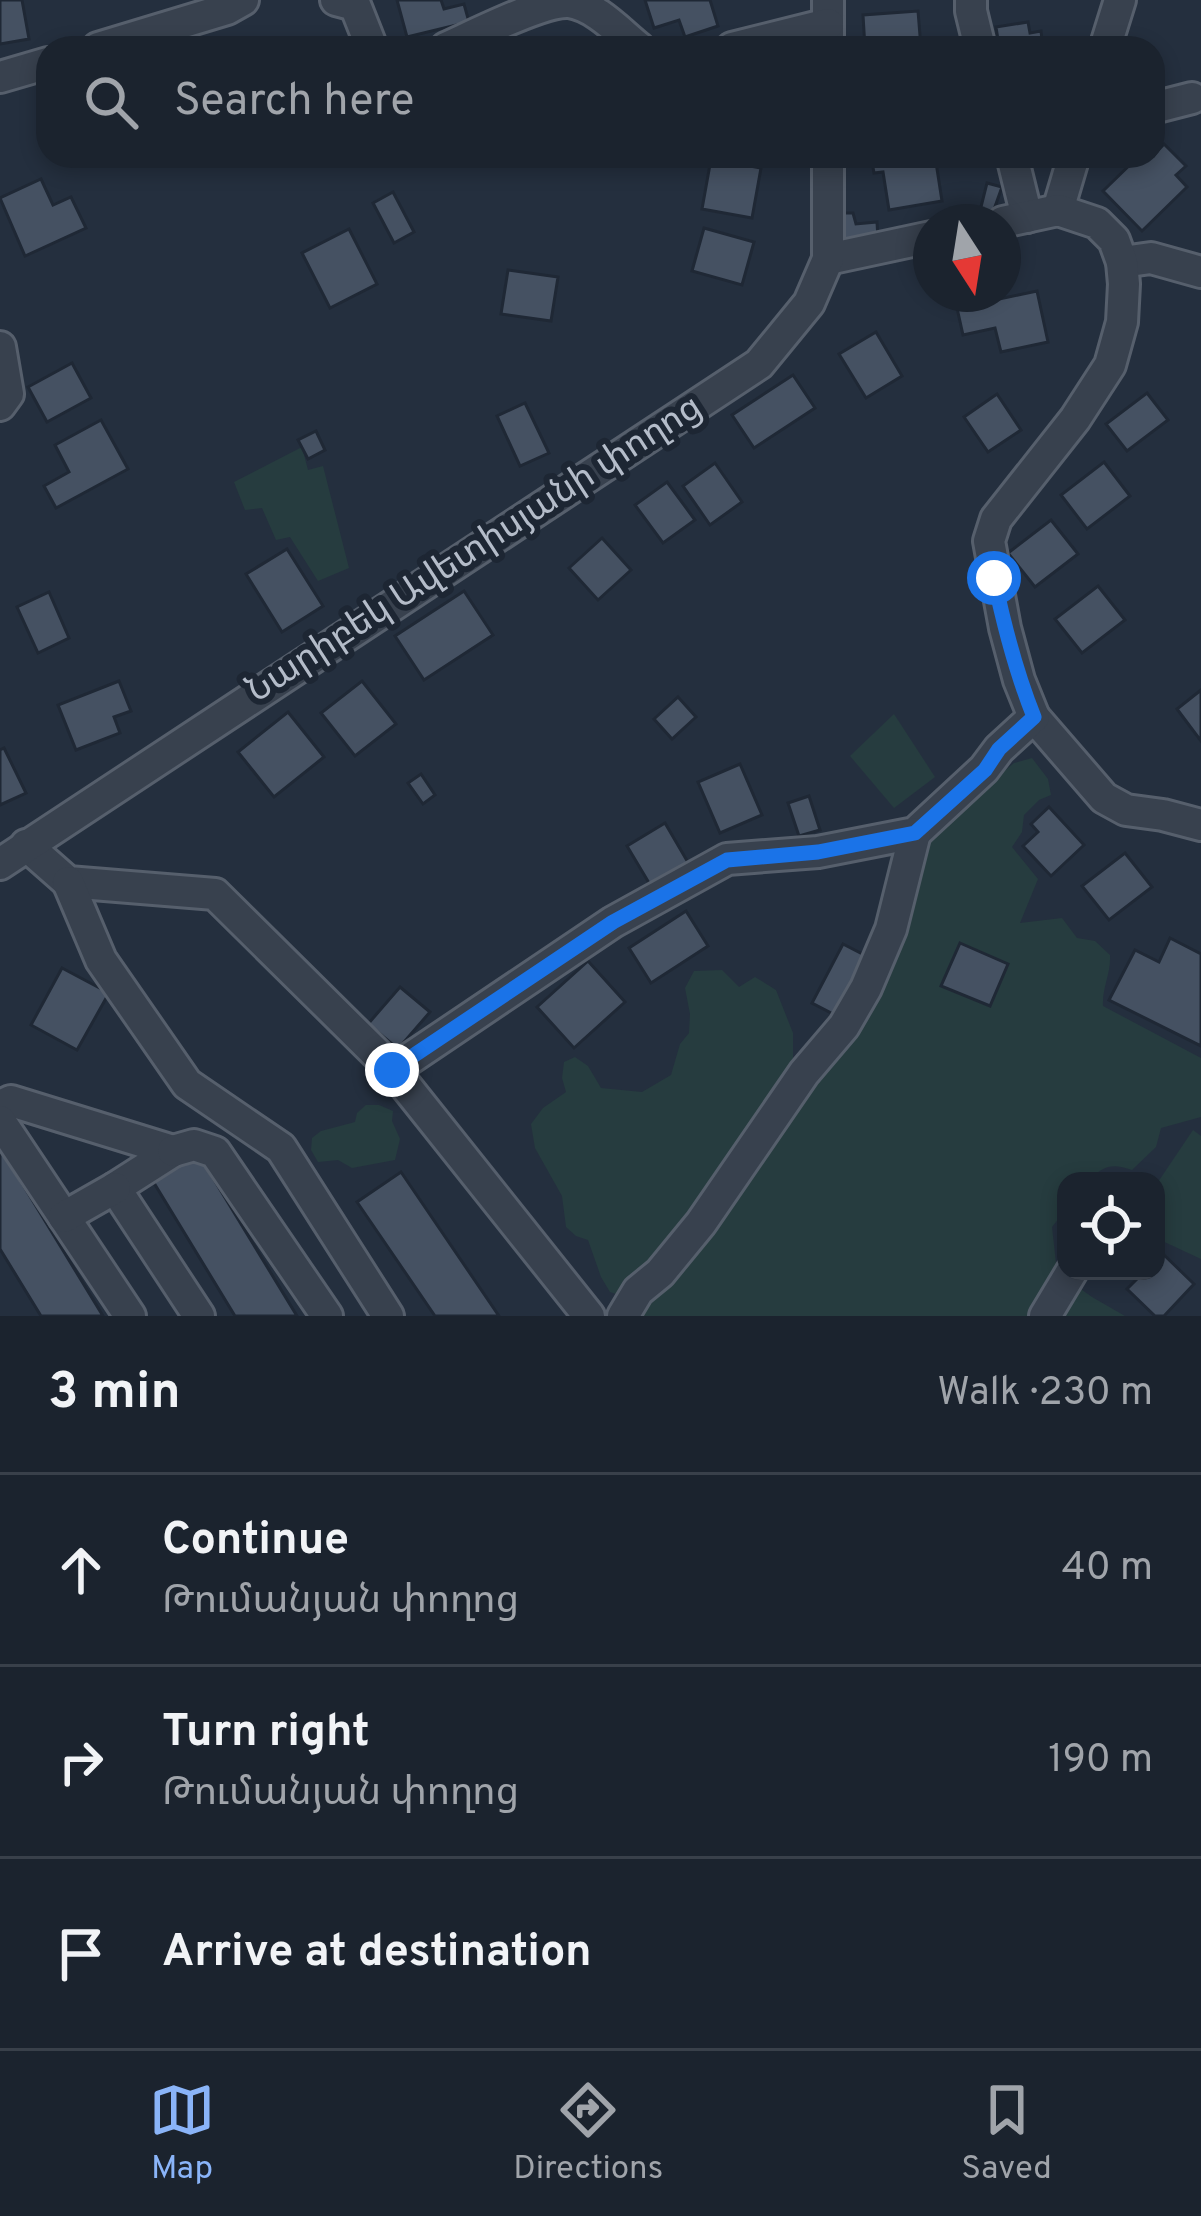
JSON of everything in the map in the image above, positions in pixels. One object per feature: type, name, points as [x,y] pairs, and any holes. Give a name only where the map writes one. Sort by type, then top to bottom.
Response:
[{"type":"street","points":[[138,36],[243,0]]},
{"type":"street","points":[[336,0],[356,4],[368,36]]},
{"type":"street","points":[[971,0],[977,36]]},
{"type":"street","points":[[1110,36],[1120,0]]},
{"type":"street","points":[[473,36],[550,2],[571,2],[594,11],[625,36]]},
{"type":"street","points":[[780,36],[828,24]]},
{"type":"street","points":[[0,77],[36,66]]},
{"type":"street","points":[[1165,105],[1192,98]]},
{"type":"street","name":"Նարիբեկ Ավետիսյանի փողոց","points":[[0,864],[759,364],[809,303],[828,259],[829,168]]},
{"type":"street","points":[[1013,168],[1014,204]]},
{"type":"street","points":[[1058,210],[1070,168]]},
{"type":"street","points":[[1021,218],[1058,210],[1097,223],[1114,240],[1124,284],[1122,322],[1110,365],[1076,419],[996,519],[988,541],[1019,680],[1034,717],[1104,798],[1126,810],[1201,825]]},
{"type":"street","points":[[828,259],[913,241]]},
{"type":"street","points":[[1122,262],[1151,258],[1201,272]]},
{"type":"street","points":[[0,347],[8,394],[0,406]]},
{"type":"street","points":[[392,1070],[613,922],[727,860],[818,852],[915,833],[985,770],[999,749],[1034,717]]},
{"type":"street","points":[[623,1316],[638,1292],[660,1273],[701,1222],[804,1073],[844,1026],[891,929],[915,833]]},
{"type":"street","points":[[26,845],[68,882],[101,960],[187,1084],[281,1148],[388,1316]]},
{"type":"street","points":[[68,882],[215,894],[392,1070],[589,1316]]},
{"type":"street","points":[[0,1106],[11,1101],[172,1151]]},
{"type":"street","points":[[0,1121],[130,1316]]},
{"type":"street","points":[[64,1217],[172,1151],[194,1145],[215,1152],[327,1316]]},
{"type":"street","points":[[115,1188],[199,1316]]},
{"type":"street","points":[[1045,1316],[1067,1280]]},
{"type":"green space","points":[[302,447],[308,470],[323,466],[349,568],[318,581],[290,537],[276,540],[262,508],[245,510],[234,482]]},
{"type":"green space","points":[[894,714],[935,777],[894,808],[850,756]]},
{"type":"green space","points":[[1032,758],[1048,779],[1051,795],[1024,815],[1022,832],[1012,847],[1038,879],[1020,923],[1062,918],[1077,938],[1095,941],[1110,955],[1103,1006],[1201,1058],[1201,1117],[1161,1128],[1156,1147],[1132,1170],[1109,1167],[1099,1172],[1057,1172],[1057,1221],[1052,1227],[1057,1280],[1068,1280],[1125,1316],[624,1316],[622,1296],[610,1292],[588,1240],[566,1227],[562,1196],[535,1148],[531,1124],[543,1108],[566,1092],[564,1062],[575,1057],[588,1066],[601,1088],[642,1092],[671,1075],[680,1044],[689,1033],[685,988],[694,971],[722,970],[739,987],[755,977],[776,990],[793,1033],[793,1068],[845,1038],[901,923],[925,864],[932,832],[1014,763]]},
{"type":"green space","points":[[366,1105],[393,1111],[400,1139],[395,1160],[352,1168],[338,1160],[318,1162],[311,1150],[312,1138],[355,1122]]},
{"type":"green space","points":[[1193,1130],[1201,1136],[1201,1259],[1165,1242],[1165,1172]]},
{"type":"building","points":[[0,0],[22,0],[29,39],[0,44]]},
{"type":"building","points":[[397,0],[441,0],[444,9],[464,4],[469,22],[407,36]]},
{"type":"building","points":[[645,0],[710,0],[718,26],[688,36],[679,20],[654,28]]},
{"type":"building","points":[[918,11],[920,36],[864,36],[863,15]]},
{"type":"building","points":[[1028,22],[1030,33],[1041,31],[1042,36],[997,36],[996,27]]},
{"type":"building","points":[[1165,145],[1186,166],[1176,175],[1187,187],[1142,231],[1103,191],[1127,168],[1165,168]]},
{"type":"building","points":[[709,168],[761,168],[752,218],[702,209]]},
{"type":"building","points":[[873,168],[937,168],[942,201],[889,210],[883,172],[874,173]]},
{"type":"building","points":[[41,179],[53,205],[71,197],[86,228],[25,256],[0,198]]},
{"type":"building","points":[[987,183],[1002,187],[996,204],[982,204]]},
{"type":"building","points":[[393,192],[414,232],[394,243],[373,203]]},
{"type":"building","points":[[839,213],[853,213],[856,224],[877,222],[878,239],[840,240]]},
{"type":"building","points":[[704,228],[754,242],[742,285],[692,271]]},
{"type":"building","points":[[349,229],[377,284],[330,308],[302,253]]},
{"type":"building","points":[[508,270],[558,277],[551,321],[501,314]]},
{"type":"building","points":[[1037,291],[1048,342],[1001,352],[995,328],[963,335],[958,312],[1021,312],[1021,294]]},
{"type":"building","points":[[876,332],[902,376],[866,398],[839,354]]},
{"type":"building","points":[[72,363],[91,398],[47,422],[28,387]]},
{"type":"building","points":[[793,375],[815,408],[754,448],[732,415]]},
{"type":"building","points":[[1147,393],[1168,420],[1127,451],[1106,424]]},
{"type":"building","points":[[997,394],[1021,430],[988,452],[964,417]]},
{"type":"building","points":[[525,403],[549,453],[520,466],[497,416]]},
{"type":"building","points":[[101,420],[128,469],[56,508],[44,486],[69,472],[55,445]]},
{"type":"building","points":[[316,431],[325,450],[308,459],[298,440]]},
{"type":"building","points":[[1104,462],[1130,496],[1087,529],[1061,495]]},
{"type":"building","points":[[715,463],[742,502],[710,525],[683,486]]},
{"type":"building","points":[[667,482],[695,520],[663,543],[635,505]]},
{"type":"building","points":[[1051,520],[1078,554],[1035,587],[1008,553]]},
{"type":"building","points":[[602,538],[631,570],[598,600],[569,568]]},
{"type":"building","points":[[287,549],[323,606],[282,632],[246,574]]},
{"type":"building","points":[[1098,586],[1125,620],[1082,653],[1055,619]]},
{"type":"building","points":[[464,591],[493,635],[424,680],[395,636]]},
{"type":"building","points":[[49,592],[69,638],[38,653],[17,607]]},
{"type":"building","points":[[119,681],[131,711],[114,717],[120,733],[76,750],[58,705]]},
{"type":"building","points":[[362,681],[396,724],[355,756],[321,713]]},
{"type":"building","points":[[1201,690],[1201,741],[1177,709]]},
{"type":"building","points":[[678,697],[696,717],[672,739],[654,719]]},
{"type":"building","points":[[288,712],[324,757],[274,797],[238,752]]},
{"type":"building","points":[[4,748],[26,793],[0,805],[0,750]]},
{"type":"building","points":[[740,764],[762,815],[720,833],[698,782]]},
{"type":"building","points":[[421,774],[435,795],[423,804],[408,783]]},
{"type":"building","points":[[809,796],[820,830],[799,836],[788,803]]},
{"type":"building","points":[[1049,807],[1084,845],[1051,876],[1023,846],[1038,832],[1031,824]]},
{"type":"building","points":[[665,823],[693,871],[655,893],[627,846]]},
{"type":"building","points":[[1125,853],[1152,887],[1109,920],[1082,886]]},
{"type":"building","points":[[686,911],[708,946],[651,983],[629,948]]},
{"type":"building","points":[[1170,938],[1201,954],[1201,1046],[1109,1000],[1135,950],[1159,962]]},
{"type":"building","points":[[960,943],[1008,964],[990,1006],[941,986]]},
{"type":"building","points":[[843,944],[870,958],[839,1017],[812,1003]]},
{"type":"building","points":[[588,961],[625,1002],[574,1048],[537,1007]]},
{"type":"building","points":[[62,968],[109,993],[77,1050],[31,1025]]},
{"type":"building","points":[[400,987],[430,1012],[398,1049],[368,1024]]},
{"type":"building","points":[[0,1147],[103,1316],[41,1316],[0,1249]]},
{"type":"building","points":[[196,1150],[297,1316],[235,1316],[151,1178]]},
{"type":"building","points":[[401,1172],[499,1316],[435,1316],[357,1202]]},
{"type":"building","points":[[1165,1256],[1194,1284],[1164,1316],[1155,1316],[1127,1289],[1136,1280],[1165,1280]]},
{"type":"route","points":[[392,1070],[613,922],[727,860],[818,852],[915,833],[985,770],[999,749],[1034,717],[1004,628],[994,578]]}]
